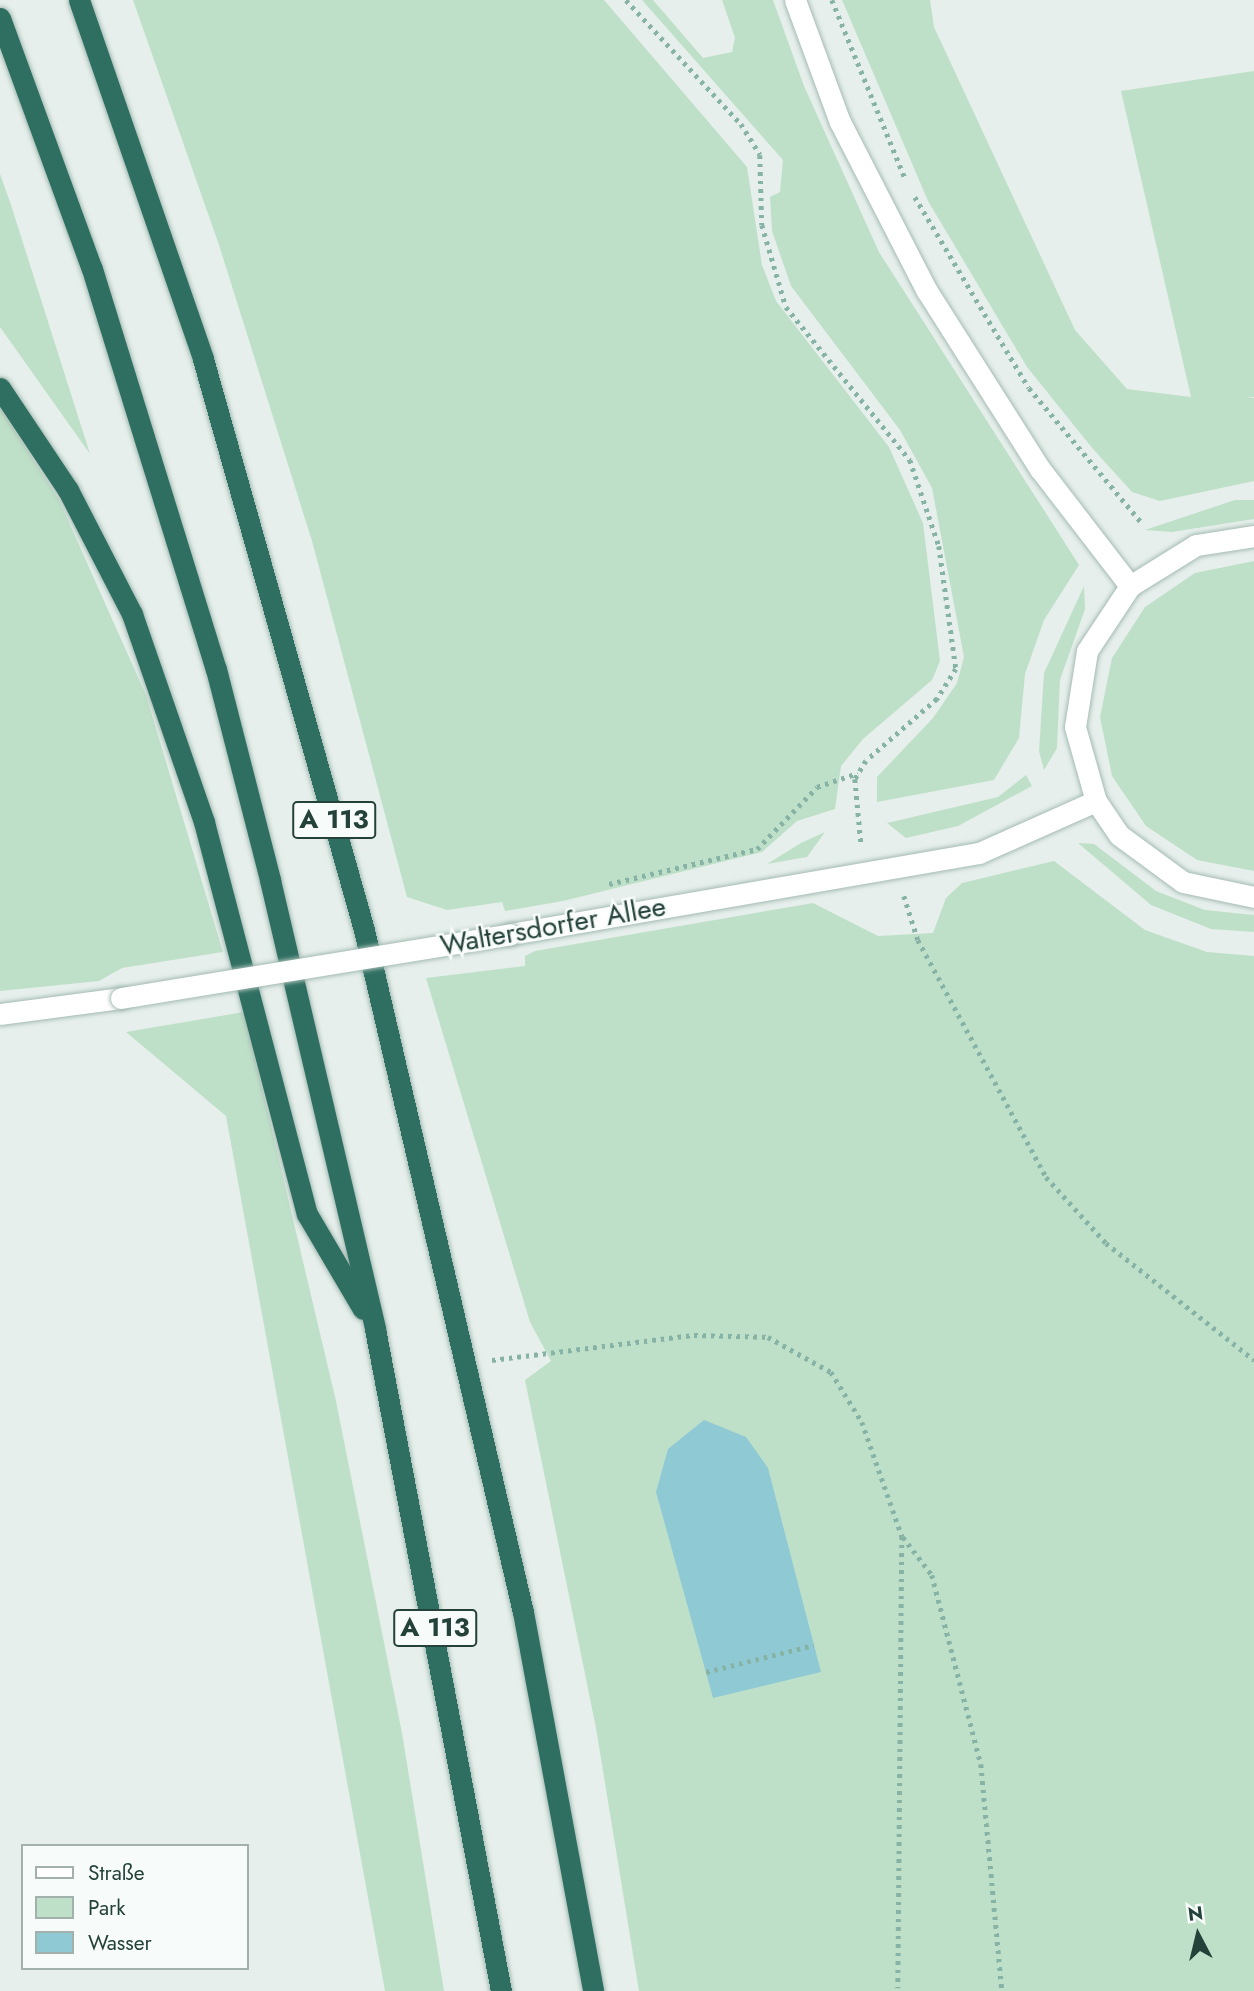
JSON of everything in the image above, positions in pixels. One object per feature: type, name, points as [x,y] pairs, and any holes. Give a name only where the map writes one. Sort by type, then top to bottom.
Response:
[{"type":"highway","name":"A 113","points":[[79,0],[203,359],[290,659],[364,930],[467,1363],[526,1626],[593,1991]]},
{"type":"highway","name":"A 113","points":[[0,18],[92,269],[216,669],[375,1329],[500,1991]]},
{"type":"highway","points":[[0,388],[68,490],[132,614],[204,822],[307,1214],[375,1329]]},
{"type":"street","points":[[795,0],[841,122],[927,291],[1040,469],[1130,586]]},
{"type":"street","points":[[1254,536],[1196,545],[1130,586],[1099,628],[1077,688],[1077,740],[1096,801],[1149,862],[1183,882],[1254,897]]},
{"type":"street","name":"Waltersdorfer Allee","points":[[0,1013],[121,998],[864,875],[979,853],[1096,801]]},
{"type":"path","points":[[626,0],[741,124],[760,155],[762,225],[786,307],[910,460],[925,493],[939,546],[956,669],[937,699],[859,773],[854,785],[864,875]]},
{"type":"path","points":[[832,0],[907,183],[967,293],[1029,388],[1141,522]]},
{"type":"path","points":[[599,887],[757,849],[817,787],[859,773]]},
{"type":"path","points":[[895,869],[918,940],[1046,1177],[1106,1243],[1254,1360]]},
{"type":"path","points":[[467,1363],[694,1335],[768,1337],[831,1372],[862,1422],[902,1536],[932,1575],[981,1764],[1002,1991]]},
{"type":"path","points":[[898,1988],[902,1536]]},
{"type":"path","points":[[706,1672],[814,1646]]},
{"type":"green space","points":[[133,0],[604,0],[747,167],[762,265],[776,301],[889,447],[923,523],[940,661],[932,680],[863,739],[841,766],[835,809],[797,821],[762,852],[563,901],[505,911],[502,902],[447,910],[407,897],[312,541],[219,245]]},
{"type":"green space","points":[[642,0],[653,0],[703,58],[732,52],[735,38],[722,0],[773,0],[804,86],[879,252],[1079,565],[1044,620],[1025,674],[1019,738],[994,780],[877,802],[877,777],[933,718],[957,683],[964,657],[932,488],[900,430],[791,286],[772,231],[770,197],[780,192],[783,160]]},
{"type":"green space","points":[[842,0],[930,0],[934,27],[1075,330],[1127,389],[1191,397],[1121,91],[1254,71],[1254,397],[1246,397],[1254,398],[1254,481],[1160,501],[1132,492],[1093,449],[1027,367],[928,201]]},
{"type":"green space","points":[[0,174],[11,205],[90,454],[0,327]]},
{"type":"green space","points":[[0,408],[59,500],[146,695],[223,952],[122,968],[99,981],[0,991]]},
{"type":"green space","points":[[1235,500],[1254,500],[1254,519],[1172,532],[1145,530]]},
{"type":"green space","points":[[1254,561],[1254,871],[1197,860],[1146,826],[1112,776],[1100,717],[1112,658],[1145,607],[1195,573]]},
{"type":"green space","points":[[1084,586],[1085,609],[1060,680],[1057,748],[1044,770],[1039,751],[1044,673]]},
{"type":"green space","points":[[1026,775],[1032,786],[958,826],[906,838],[887,823],[998,797]]},
{"type":"green space","points":[[825,832],[807,857],[767,864],[801,843]]},
{"type":"green space","points":[[1078,843],[1094,844],[1156,891],[1205,910],[1254,915],[1254,932],[1211,929],[1151,905]]},
{"type":"green space","points":[[1054,861],[1145,930],[1207,952],[1254,956],[1254,1991],[639,1991],[596,1728],[525,1380],[551,1361],[530,1322],[426,978],[525,966],[525,956],[535,951],[813,903],[878,936],[933,933],[946,898],[962,883]]},
{"type":"green space","points":[[244,1012],[336,1401],[402,1733],[444,1991],[385,1991],[226,1116],[126,1032]]},
{"type":"water","points":[[704,1420],[746,1437],[768,1468],[821,1672],[713,1698],[656,1492],[668,1449]]}]
